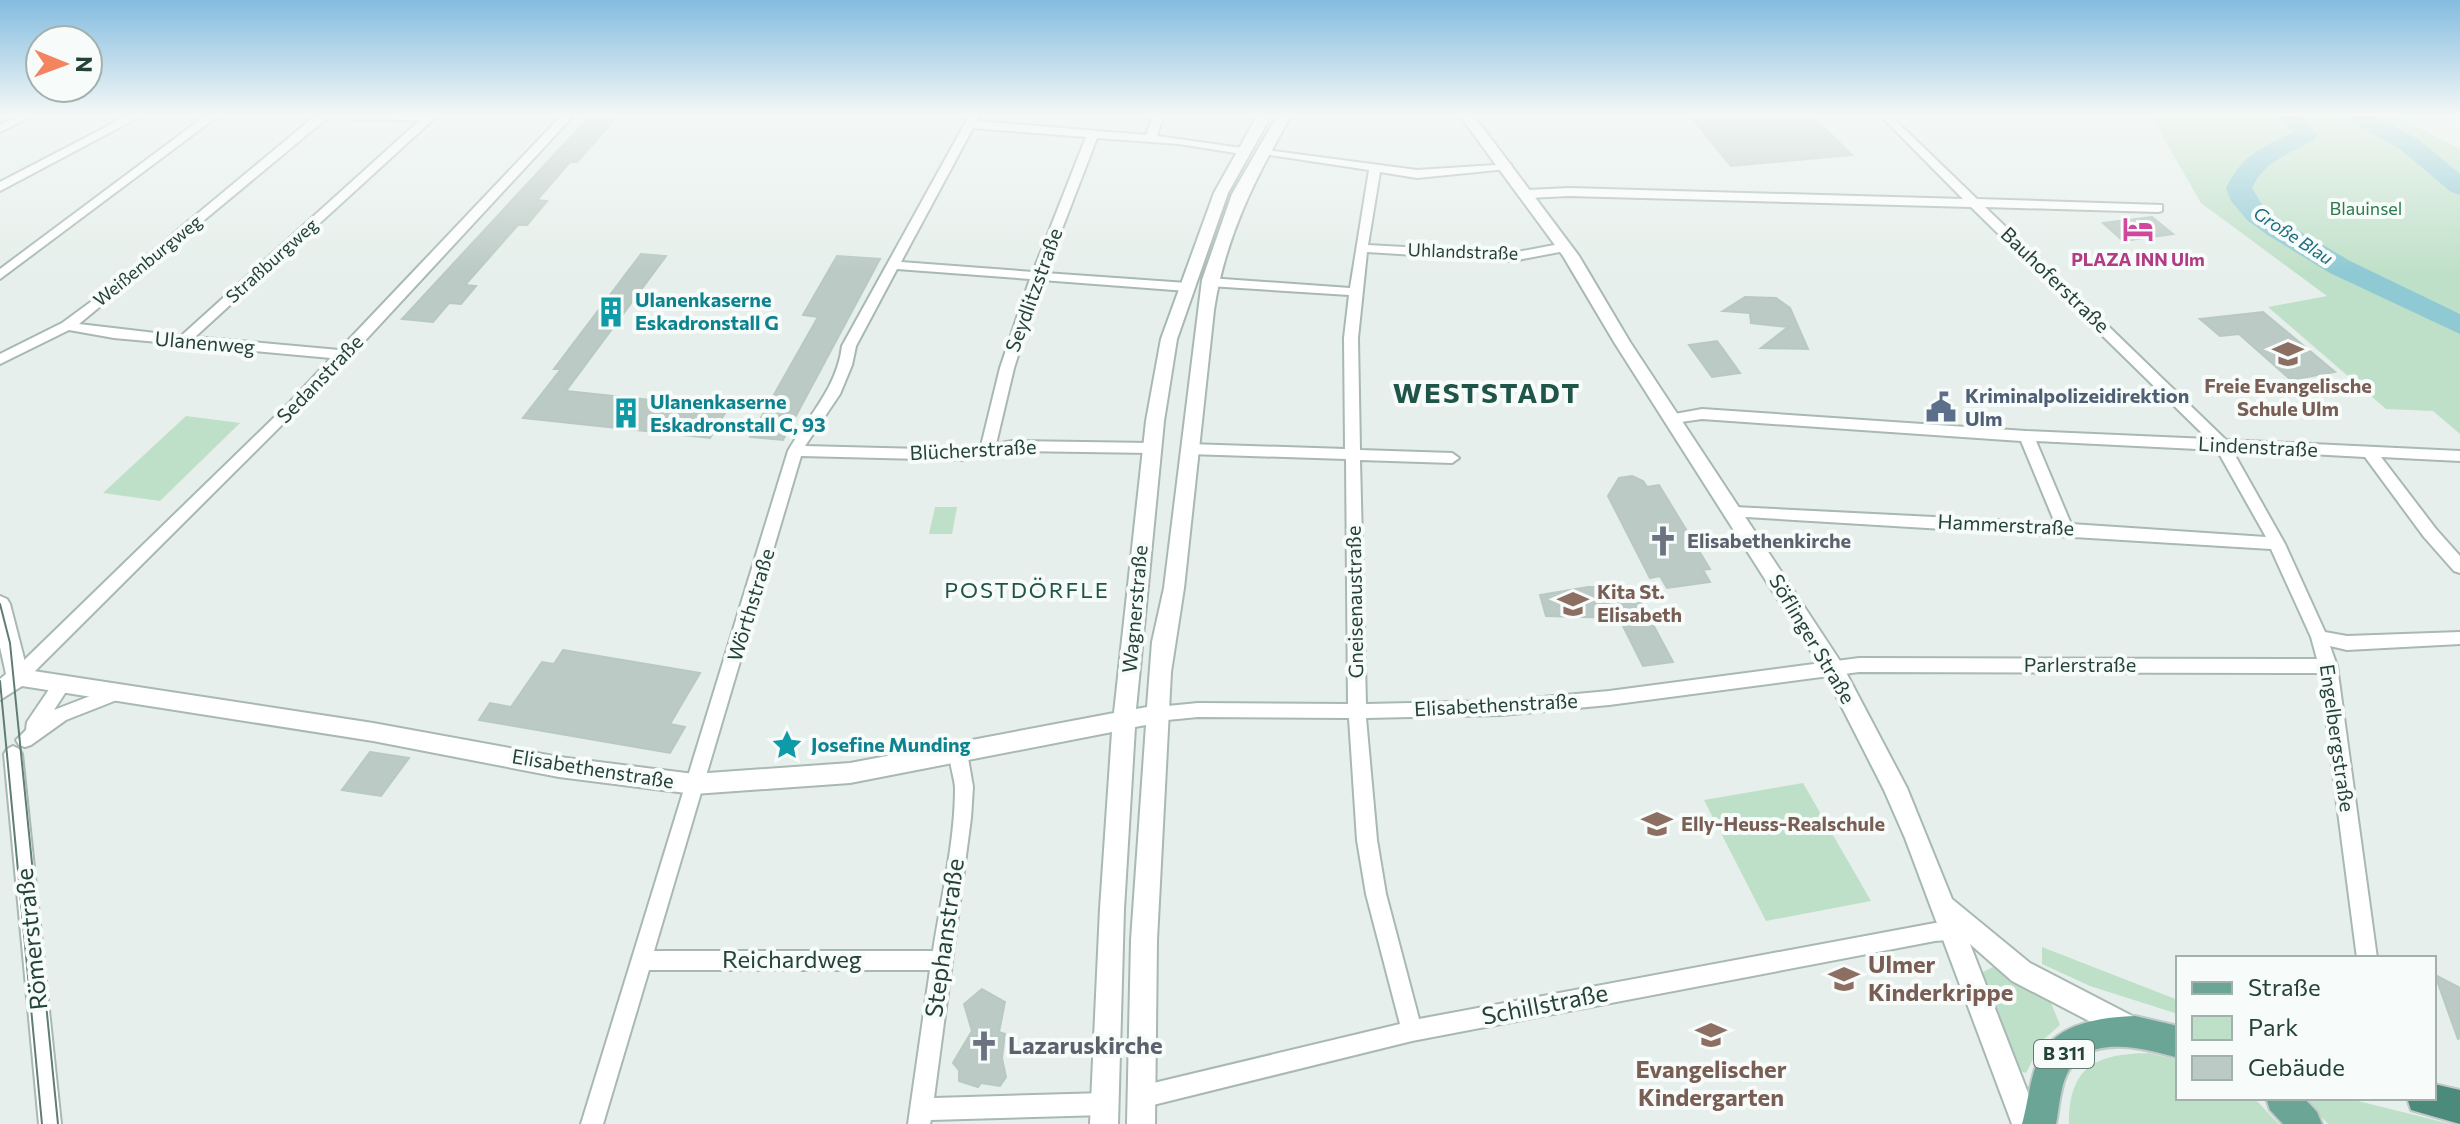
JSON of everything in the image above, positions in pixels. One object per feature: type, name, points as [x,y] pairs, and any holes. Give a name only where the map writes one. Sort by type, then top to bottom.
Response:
[{"type":"main road","name":"B 311","points":[[2039,1124],[2053,1064],[2073,1045],[2100,1033],[2135,1031],[2176,1041]]},
{"type":"main road","points":[[2284,1100],[2305,1124]]},
{"type":"street","points":[[0,187],[35,168]]},
{"type":"street","points":[[0,275],[142,168]]},
{"type":"street","name":"Weißenburgweg","points":[[0,360],[67,326],[258,168]]},
{"type":"street","name":"Straßburgweg","points":[[183,341],[373,168]]},
{"type":"street","name":"Sedanstraße","points":[[18,677],[65,634],[344,355],[518,168]]},
{"type":"street","name":"Wörthstraße","points":[[592,1124],[795,451],[800,440],[816,422],[848,361],[849,346],[945,168]]},
{"type":"street","name":"Seydlitzstraße","points":[[988,449],[1018,324],[1079,168]]},
{"type":"street","name":"Wagnerstraße","points":[[1105,1114],[1112,909],[1124,720],[1151,448],[1169,339],[1212,215],[1234,168]]},
{"type":"street","name":"Wagnerstraße","points":[[1141,1110],[1144,940],[1157,714],[1163,642],[1174,588],[1204,339],[1203,310],[1228,227],[1255,168]]},
{"type":"street","points":[[1372,168],[1417,174],[1491,168]]},
{"type":"street","name":"Söflinger Straße","points":[[1509,168],[1565,247],[1622,342],[1674,418],[1832,667],[1895,788],[2026,1124]]},
{"type":"street","name":"Bauhoferstraße","points":[[1940,168],[2222,445]]},
{"type":"street","name":"Gneisenaustraße","points":[[1375,169],[1361,248],[1351,338],[1357,710],[1367,840],[1376,894],[1412,1031]]},
{"type":"street","points":[[1528,194],[1560,192],[1714,199],[2158,208]]},
{"type":"street","name":"Uhlandstraße","points":[[1361,248],[1512,257],[1565,247]]},
{"type":"street","points":[[892,265],[1187,287]]},
{"type":"street","points":[[1209,282],[1356,292]]},
{"type":"street","name":"Ulanenweg","points":[[67,326],[183,341],[344,355]]},
{"type":"street","name":"Lindenstraße","points":[[1674,418],[1702,414],[2026,436],[2460,456]]},
{"type":"street","points":[[2026,436],[2065,529]]},
{"type":"street","name":"Engelbergstraße","points":[[2222,445],[2277,544],[2319,637],[2328,666],[2367,956]]},
{"type":"street","name":"Blücherstraße","points":[[795,451],[961,455],[1025,446],[1151,448]]},
{"type":"street","points":[[1151,448],[1452,458]]},
{"type":"street","points":[[2370,453],[2430,533],[2460,567]]},
{"type":"street","name":"Hammerstraße","points":[[1734,512],[2065,529],[2277,544]]},
{"type":"street","points":[[0,604],[18,677],[0,691]]},
{"type":"street","points":[[2319,637],[2347,643],[2460,638]]},
{"type":"street","name":"Parlerstraße","points":[[1832,667],[2328,666]]},
{"type":"street","name":"Elisabethenstraße","points":[[18,677],[373,732],[570,768],[694,784],[850,773],[1157,714],[1198,710],[1430,711],[1501,708],[1609,698],[1832,667]]},
{"type":"street","points":[[12,749],[62,684]]},
{"type":"street","points":[[12,749],[60,715],[116,693]]},
{"type":"street","name":"Römerstraße","points":[[12,749],[50,1124]]},
{"type":"street","name":"Stephanstraße","points":[[920,1117],[962,818],[964,787],[958,752]]},
{"type":"street","points":[[1943,906],[2021,972],[2135,1031]]},
{"type":"street","name":"Schillstraße","points":[[1141,1110],[1412,1031],[1935,932],[1953,932]]},
{"type":"street","name":"Reichardweg","points":[[643,961],[941,960]]},
{"type":"street","points":[[920,1117],[1105,1114]]},
{"type":"green space","name":"Blauinsel","points":[[2181,168],[2460,168],[2460,434],[2433,411],[2386,409],[2268,307],[2327,296],[2201,203]]},
{"type":"green space","points":[[186,416],[240,423],[160,501],[103,493]]},
{"type":"green space","points":[[935,507],[957,507],[952,534],[929,534]]},
{"type":"green space","points":[[1803,783],[1871,901],[1766,921],[1704,800]]},
{"type":"green space","points":[[2042,947],[2176,999],[2176,1013],[2090,986],[2042,964]]},
{"type":"green space","points":[[1993,967],[2051,1003],[2060,1025],[2042,1041],[2026,1073],[2020,1071],[1979,974]]},
{"type":"green space","points":[[2149,1053],[2176,1060],[2176,1100],[2256,1100],[2279,1124],[2069,1124],[2070,1104],[2080,1076],[2100,1061]]},
{"type":"green space","points":[[2306,1100],[2354,1100],[2451,1124],[2328,1124]]},
{"type":"building","points":[[541,168],[564,168],[537,200],[547,201],[527,225],[518,225],[465,285],[476,286],[461,304],[449,303],[433,322],[402,319]]},
{"type":"building","name":"PLAZA INN Ulm","points":[[2152,217],[2173,234],[2123,241],[2103,223]]},
{"type":"building","name":"Ulanenkaserne Eskadronstall C, 93","points":[[641,254],[666,256],[566,391],[728,408],[710,438],[523,418],[561,369],[554,369]]},
{"type":"building","points":[[837,256],[880,259],[783,440],[750,437],[818,317],[803,315]]},
{"type":"building","points":[[1745,297],[1776,298],[1790,308],[1808,349],[1761,348],[1788,327],[1751,323],[1750,313],[1723,311]]},
{"type":"building","name":"Freie Evangelische Schule Ulm","points":[[2263,312],[2335,372],[2291,380],[2239,334],[2220,336],[2200,319]]},
{"type":"building","points":[[1717,341],[1740,373],[1712,377],[1689,345]]},
{"type":"building","name":"Elisabethenkirche","points":[[1632,476],[1643,481],[1647,487],[1659,485],[1710,569],[1703,570],[1710,582],[1667,588],[1660,576],[1650,578],[1608,496],[1619,478]]},
{"type":"building","points":[[1588,587],[1633,587],[1673,662],[1643,666],[1619,618],[1546,616],[1540,595]]},
{"type":"building","points":[[563,650],[700,673],[670,724],[685,727],[670,753],[479,720],[490,703],[511,707],[542,662],[554,664]]},
{"type":"building","points":[[370,752],[409,758],[381,796],[342,790]]},
{"type":"building","points":[[2436,976],[2460,988],[2458,1039],[2436,978]]},
{"type":"building","name":"Lazaruskirche","points":[[982,989],[1005,1002],[999,1032],[1005,1034],[1002,1058],[1006,1077],[1000,1086],[981,1083],[978,1087],[959,1081],[959,1070],[953,1063],[972,1031],[964,1004]]},
{"type":"waterway","name":"Große Blau","points":[[2250,168],[2239,188],[2244,201],[2257,216],[2340,267],[2460,325]]},
{"type":"waterway","points":[[2438,168],[2460,187]]},
{"type":"tram line","points":[[0,604],[10,643],[58,1124]]},
{"type":"tram line","points":[[0,681],[42,1124]]},
{"type":"place","name":"PLAZA INN Ulm","points":[[2138,229]]},
{"type":"place","name":"Ulanenkaserne Eskadronstall G","points":[[611,312]]},
{"type":"place","name":"Freie Evangelische Schule Ulm","points":[[2288,354]]},
{"type":"place","name":"Kriminalpolizeidirektion Ulm","points":[[1941,407]]},
{"type":"place","name":"Ulanenkaserne Eskadronstall C, 93","points":[[626,413]]},
{"type":"place","name":"Elisabethenkirche","points":[[1663,541]]},
{"type":"place","name":"Kita St. Elisabeth","points":[[1573,604]]},
{"type":"place","name":"Josefine Munding","points":[[787,745]]},
{"type":"place","name":"Elly-Heuss-Realschule","points":[[1657,824]]},
{"type":"place","name":"Ulmer Kinderkrippe","points":[[1844,979]]},
{"type":"place","name":"Evangelischer Kindergarten","points":[[1711,1035]]},
{"type":"place","name":"Lazaruskirche","points":[[984,1046]]},
{"type":"district","name":"WESTSTADT","points":[[1487,393]]},
{"type":"district","name":"POSTDÖRFLE","points":[[1027,590]]}]
